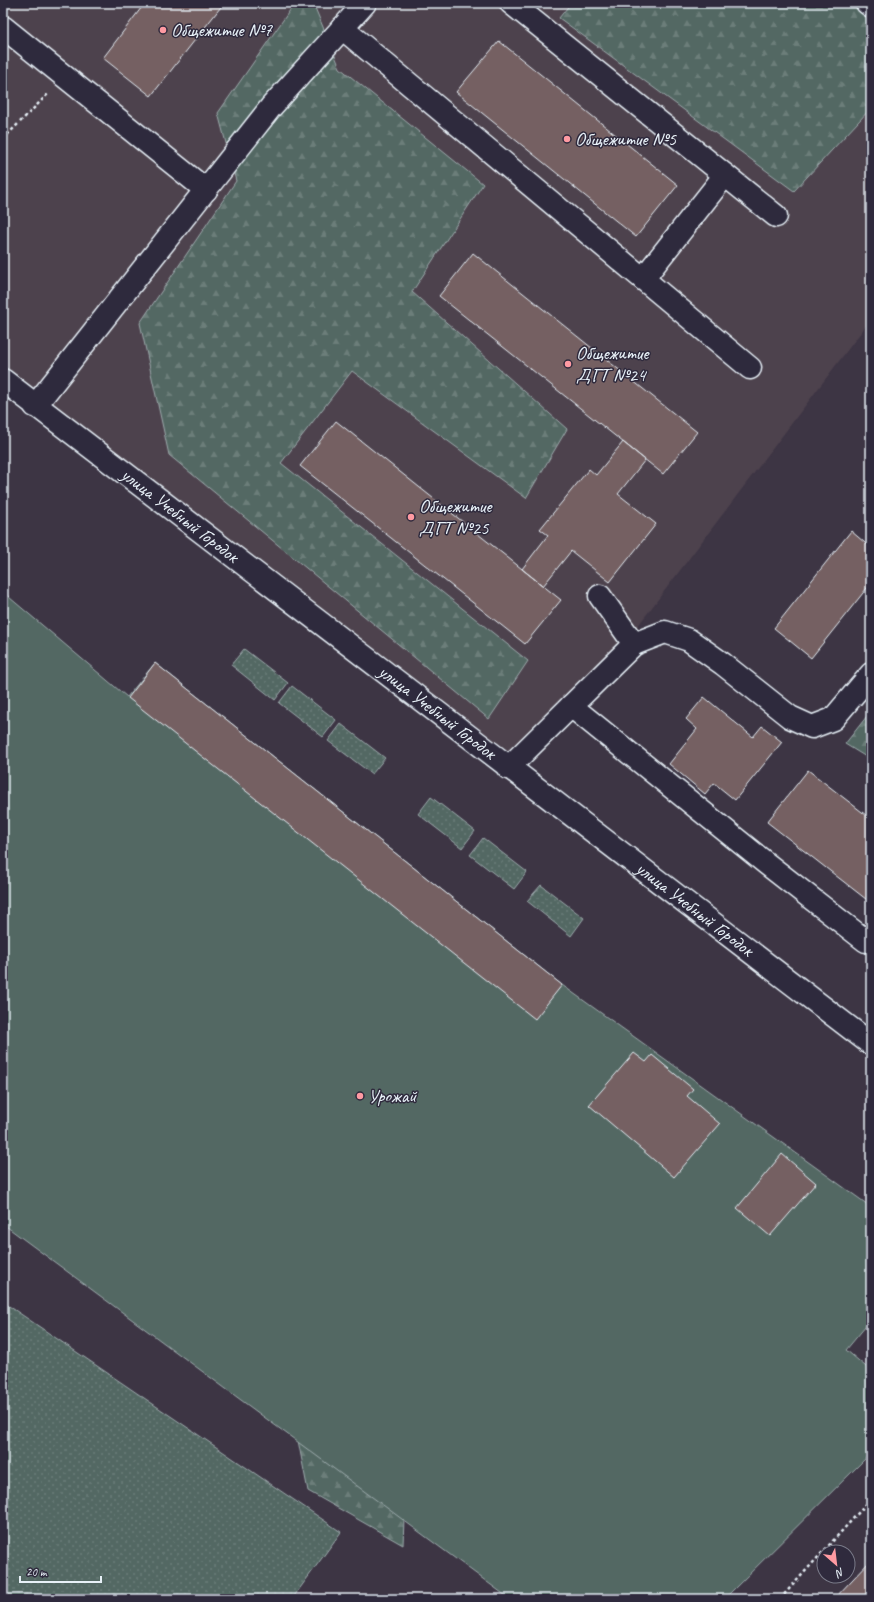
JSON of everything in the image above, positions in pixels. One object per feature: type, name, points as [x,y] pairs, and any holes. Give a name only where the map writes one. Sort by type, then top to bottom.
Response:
[{"type":"street","points":[[35,406],[271,107],[365,3]]},
{"type":"street","points":[[511,3],[776,216]]},
{"type":"street","points":[[867,3],[871,6]]},
{"type":"street","points":[[3,27],[206,190]]},
{"type":"street","points":[[342,28],[750,368]]},
{"type":"street","points":[[643,279],[726,176]]},
{"type":"street","name":"улица Учебный Городок","points":[[3,380],[508,768],[871,1044]]},
{"type":"street","points":[[600,596],[634,644]]},
{"type":"street","points":[[508,768],[634,644],[665,632],[689,640],[723,664],[790,717],[812,727],[833,719],[871,674]]},
{"type":"street","points":[[571,706],[767,864],[866,940]]},
{"type":"path","points":[[3,139],[65,77]]},
{"type":"path","points":[[780,1599],[871,1500]]},
{"type":"shaded area","points":[[3,3],[871,3],[871,319],[637,627],[509,751],[3,368]]},
{"type":"green space","points":[[295,3],[313,3],[340,68],[483,184],[412,292],[567,429],[526,498],[352,371],[281,463],[528,661],[489,719],[169,455],[140,323],[236,181],[218,113]]},
{"type":"green space","points":[[571,3],[871,3],[871,108],[794,191],[559,18]]},
{"type":"green space","name":"Урожай","points":[[3,592],[127,697],[155,663],[562,985],[871,1207],[871,1320],[846,1350],[871,1371],[871,1453],[724,1599],[510,1599],[3,1224]]},
{"type":"green space","points":[[244,649],[288,683],[275,700],[231,665]]},
{"type":"green space","points":[[292,686],[336,720],[323,737],[279,703]]},
{"type":"green space","points":[[871,711],[871,760],[845,744]]},
{"type":"green space","points":[[341,724],[385,758],[372,774],[328,741]]},
{"type":"green space","points":[[431,797],[475,831],[462,848],[418,814]]},
{"type":"green space","points":[[483,838],[527,872],[514,889],[470,855]]},
{"type":"green space","points":[[541,885],[584,918],[571,936],[527,901]]},
{"type":"green space","points":[[3,1302],[341,1532],[292,1599],[3,1599]]},
{"type":"green space","points":[[289,1395],[407,1442],[403,1545],[308,1491]]},
{"type":"building","name":"Общежитие №7","points":[[145,3],[224,3],[151,96],[103,58]]},
{"type":"building","name":"Общежитие №5","points":[[499,41],[678,185],[636,237],[456,92]]},
{"type":"building","name":"Общежитие ДГТ №24","points":[[473,253],[697,432],[663,474],[439,296]]},
{"type":"building","name":"Общежитие ДГТ №25","points":[[336,421],[561,600],[525,644],[300,466]]},
{"type":"building","points":[[623,442],[645,460],[618,494],[656,524],[610,582],[571,551],[543,586],[522,569],[548,535],[540,529],[589,469],[596,475]]},
{"type":"building","points":[[851,531],[871,548],[871,583],[811,658],[774,628]]},
{"type":"building","points":[[155,663],[562,985],[535,1019],[128,698]]},
{"type":"building","points":[[704,697],[753,737],[762,726],[782,742],[735,800],[714,783],[705,794],[669,764],[697,729],[686,719]]},
{"type":"building","points":[[808,770],[871,819],[871,903],[767,822]]},
{"type":"building","points":[[634,1053],[646,1062],[652,1055],[693,1089],[687,1096],[720,1124],[674,1177],[589,1105]]},
{"type":"building","points":[[782,1154],[816,1183],[770,1236],[737,1208]]},
{"type":"building","points":[[871,1560],[871,1599],[834,1599],[848,1584],[856,1584],[856,1576]]},
{"type":"place","name":"Общежитие №7","points":[[163,30]]},
{"type":"place","name":"Общежитие №5","points":[[567,139]]},
{"type":"place","name":"Общежитие ДГТ №24","points":[[568,364]]},
{"type":"place","name":"Общежитие ДГТ №25","points":[[411,517]]},
{"type":"place","name":"Урожай","points":[[360,1096]]}]
